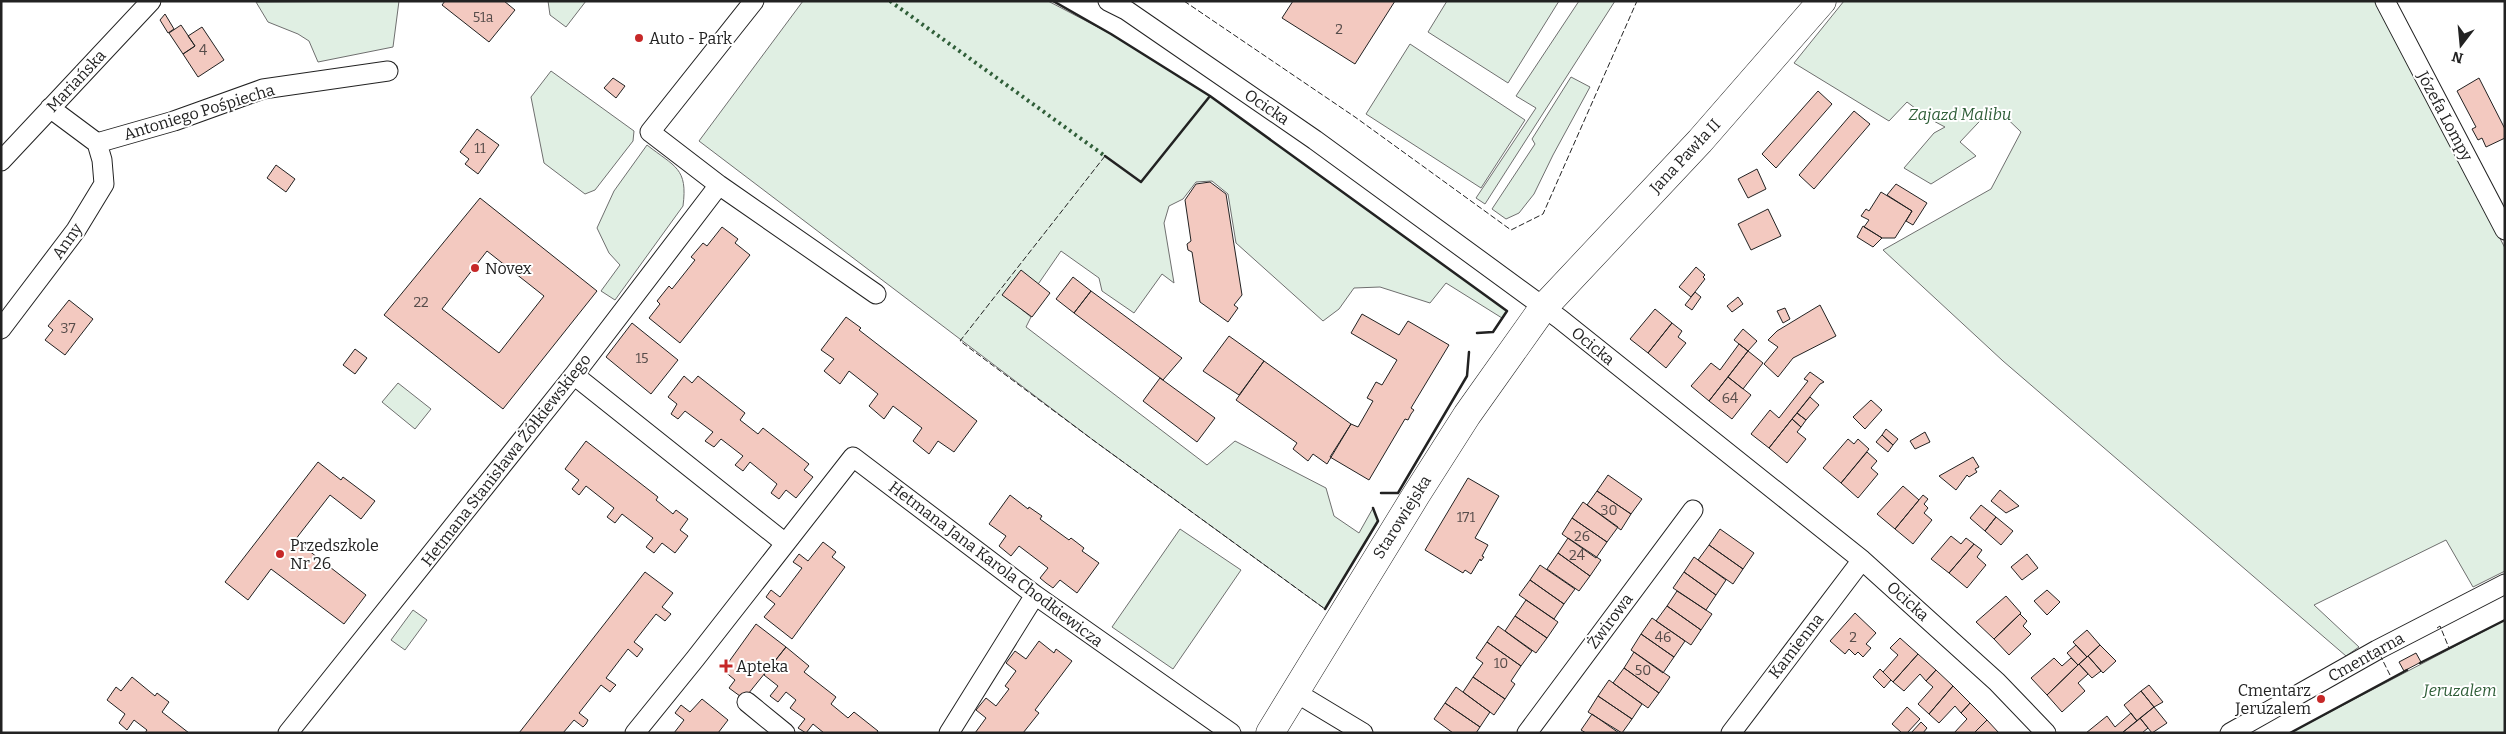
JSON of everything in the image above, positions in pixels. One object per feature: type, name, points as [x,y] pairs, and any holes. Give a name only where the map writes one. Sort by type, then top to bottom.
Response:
[{"type":"main road","name":"Jana Pawła II","points":[[1543,308],[1706,134],[1822,1]]},
{"type":"main road","name":"Starowiejska","points":[[1270,733],[1467,415],[1543,308]]},
{"type":"street","name":"Mariańska","points":[[1,161],[150,1]]},
{"type":"street","points":[[754,1],[650,132],[719,185],[876,294]]},
{"type":"street","name":"Ocicka","points":[[1108,1],[1126,10],[1315,140],[1560,319],[1862,560],[1997,682],[2046,733]]},
{"type":"street","name":"Józefa Lompy","points":[[2384,1],[2505,230]]},
{"type":"street","name":"Antoniego Pośpiecha","points":[[97,142],[174,121],[263,89],[388,71]]},
{"type":"street","points":[[50,108],[97,142]]},
{"type":"street","name":"Anny","points":[[1,329],[76,230],[104,184],[102,160],[97,142]]},
{"type":"street","name":"Hetmana Stanisława Żółkiewskiego","points":[[295,730],[574,376],[719,185]]},
{"type":"street","points":[[574,376],[785,543]]},
{"type":"street","name":"Hetmana Jana Karola Chodkiewicza","points":[[635,733],[853,457],[1035,595],[1231,733]]},
{"type":"street","name":"Żwirowa","points":[[1527,733],[1693,510]]},
{"type":"street","name":"Kamienna","points":[[1731,733],[1862,560]]},
{"type":"street","name":"Cmentarna","points":[[2230,733],[2377,650],[2505,584]]},
{"type":"street","points":[[949,733],[1035,595]]},
{"type":"street","points":[[1295,692],[1363,733]]},
{"type":"street","points":[[747,702],[785,733]]},
{"type":"green space","points":[[399,1],[393,47],[318,62],[309,41],[298,34],[268,22],[256,2]]},
{"type":"green space","points":[[548,1],[586,1],[566,27],[550,15]]},
{"type":"green space","points":[[803,1],[1048,1],[1111,34],[1210,96],[1507,311],[1502,318],[1446,283],[1430,303],[1380,287],[1354,288],[1339,309],[1323,321],[1236,243],[1228,194],[1212,181],[1196,182],[1183,199],[1169,206],[1164,223],[1174,283],[1162,274],[1134,313],[1102,291],[1099,278],[1061,251],[1021,309],[1031,317],[1026,327],[1207,465],[1235,441],[1326,488],[1334,516],[1359,533],[1373,508],[1378,521],[1325,609],[1093,440],[699,141]]},
{"type":"green space","points":[[1447,1],[1559,1],[1508,83],[1428,32]]},
{"type":"green space","points":[[1579,1],[1615,1],[1485,204],[1476,198],[1536,108],[1516,96]]},
{"type":"green space","name":"Zajazd Malibu","points":[[1844,1],[2376,1],[2505,248],[2505,571],[2473,587],[2446,540],[2314,605],[2359,647],[2346,656],[2003,361],[1883,250],[1991,189],[2021,132],[1994,106],[1960,142],[1976,156],[1931,184],[1904,168],[1934,133],[1945,127],[1928,118],[1907,102],[1889,121],[1794,63]]},
{"type":"green space","points":[[1410,44],[1525,120],[1481,188],[1366,114]]},
{"type":"green space","points":[[551,71],[634,131],[633,141],[595,190],[585,194],[544,163],[531,97]]},
{"type":"green space","points":[[1571,77],[1590,87],[1534,194],[1519,213],[1506,219],[1492,209],[1535,144],[1532,139]]},
{"type":"green space","points":[[647,145],[672,164],[681,176],[684,193],[683,206],[615,300],[601,291],[620,265],[609,253],[597,228],[614,191]]},
{"type":"green space","points":[[398,383],[431,409],[415,429],[382,402]]},
{"type":"green space","points":[[1180,529],[1241,570],[1173,669],[1112,627]]},
{"type":"green space","points":[[413,610],[427,620],[405,650],[391,640]]},
{"type":"green space","name":"Jeruzalem","points":[[2505,620],[2505,733],[2290,733]]},
{"type":"building","points":[[445,1],[504,1],[515,10],[489,42],[442,5]]},
{"type":"building","points":[[1293,1],[1395,1],[1355,64],[1282,18]]},
{"type":"building","points":[[165,14],[174,29],[168,33],[160,20]]},
{"type":"building","points":[[181,25],[195,46],[183,54],[169,33]]},
{"type":"building","points":[[202,27],[224,60],[198,77],[183,54],[195,46],[188,36]]},
{"type":"building","points":[[613,78],[625,86],[616,98],[604,88]]},
{"type":"building","points":[[2479,78],[2505,129],[2505,138],[2486,147],[2482,138],[2478,140],[2472,129],[2476,127],[2457,91]]},
{"type":"building","points":[[1818,91],[1832,104],[1776,168],[1762,154]]},
{"type":"building","points":[[1854,111],[1870,124],[1814,189],[1799,175]]},
{"type":"building","points":[[477,129],[499,145],[478,174],[465,164],[469,159],[460,152]]},
{"type":"building","points":[[276,165],[295,179],[286,192],[267,178]]},
{"type":"building","points":[[1757,169],[1766,189],[1748,198],[1738,179]]},
{"type":"building","points":[[1210,182],[1226,194],[1242,295],[1234,305],[1238,308],[1228,322],[1200,302],[1192,252],[1188,250],[1187,244],[1191,241],[1185,200],[1196,184]]},
{"type":"building","points":[[1896,184],[1927,203],[1913,225],[1906,221],[1912,211],[1887,195]]},
{"type":"building","points":[[1881,192],[1912,211],[1895,238],[1882,238],[1864,227],[1869,220],[1861,216],[1866,209],[1869,211]]},
{"type":"building","points":[[480,198],[597,291],[503,409],[384,315]],"holes":[[[487,251],[544,296],[499,353],[442,309]]]},
{"type":"building","points":[[1768,209],[1781,236],[1751,250],[1738,224]]},
{"type":"building","points":[[1863,226],[1882,238],[1873,247],[1857,237]]},
{"type":"building","points":[[722,227],[738,239],[735,243],[750,255],[680,343],[649,318],[660,304],[657,301],[669,286],[672,289],[695,260],[691,257],[703,243],[707,246]]},
{"type":"building","points":[[1696,267],[1705,275],[1703,277],[1705,279],[1691,297],[1679,287]]},
{"type":"building","points":[[1021,270],[1050,293],[1032,317],[1002,295]]},
{"type":"building","points":[[1073,277],[1091,291],[1074,313],[1056,299]]},
{"type":"building","points":[[1091,291],[1182,358],[1163,380],[1074,313]]},
{"type":"building","points":[[1695,292],[1701,297],[1692,310],[1685,305]]},
{"type":"building","points":[[1738,297],[1743,304],[1732,312],[1727,306]]},
{"type":"building","points":[[69,300],[93,319],[65,355],[45,340],[53,330],[48,326]]},
{"type":"building","points":[[1820,305],[1836,336],[1793,358],[1778,377],[1764,364],[1778,347],[1768,340],[1777,331]]},
{"type":"building","points":[[1785,308],[1790,319],[1783,323],[1777,311]]},
{"type":"building","points":[[1655,309],[1672,323],[1648,353],[1630,339]]},
{"type":"building","points":[[1362,314],[1399,335],[1408,321],[1449,345],[1411,408],[1414,410],[1408,420],[1405,419],[1369,480],[1330,457],[1351,424],[1358,427],[1373,401],[1367,398],[1376,382],[1382,385],[1397,360],[1351,333]]},
{"type":"building","points":[[846,317],[861,328],[859,330],[977,421],[954,452],[938,441],[929,454],[913,441],[922,428],[893,406],[884,419],[869,406],[878,394],[849,371],[840,384],[824,371],[834,359],[821,350]]},
{"type":"building","points":[[632,323],[678,360],[651,394],[606,357]]},
{"type":"building","points":[[1672,323],[1682,331],[1678,337],[1686,343],[1666,368],[1648,353]]},
{"type":"building","points":[[1743,329],[1757,341],[1748,351],[1734,340]]},
{"type":"building","points":[[1229,336],[1264,361],[1239,395],[1203,371]]},
{"type":"building","points":[[1739,344],[1748,351],[1709,401],[1691,386],[1711,363],[1720,370]]},
{"type":"building","points":[[355,349],[367,358],[355,374],[343,365]]},
{"type":"building","points":[[1748,351],[1763,363],[1743,389],[1728,377]]},
{"type":"building","points":[[1264,361],[1351,424],[1327,464],[1313,454],[1308,461],[1293,449],[1297,443],[1236,400]]},
{"type":"building","points":[[1810,372],[1824,382],[1820,384],[1769,448],[1751,434],[1770,410],[1779,418],[1808,381],[1804,379]]},
{"type":"building","points":[[684,376],[692,383],[698,376],[745,413],[740,420],[758,434],[763,428],[809,464],[804,470],[813,477],[796,498],[786,490],[779,499],[771,493],[777,484],[750,462],[743,471],[735,465],[743,456],[721,439],[714,447],[705,441],[713,432],[685,411],[678,419],[671,414],[677,404],[668,397]]},
{"type":"building","points":[[1728,377],[1751,395],[1732,419],[1709,401]]},
{"type":"building","points":[[1160,378],[1215,418],[1197,442],[1143,401]]},
{"type":"building","points":[[1810,397],[1819,405],[1806,420],[1797,413]]},
{"type":"building","points":[[1871,400],[1882,410],[1865,429],[1853,417]]},
{"type":"building","points":[[1797,413],[1806,420],[1801,427],[1792,419]]},
{"type":"building","points":[[1792,419],[1801,427],[1797,432],[1806,439],[1787,463],[1769,448]]},
{"type":"building","points":[[1886,429],[1898,439],[1893,445],[1882,435]]},
{"type":"building","points":[[1925,432],[1930,442],[1915,449],[1910,441]]},
{"type":"building","points":[[1882,435],[1893,445],[1888,452],[1876,442]]},
{"type":"building","points":[[1848,439],[1854,444],[1858,439],[1869,449],[1841,483],[1823,468]]},
{"type":"building","points":[[586,441],[658,497],[656,500],[673,514],[676,510],[688,519],[680,530],[688,536],[675,553],[662,543],[654,553],[646,547],[653,538],[622,514],[615,523],[607,517],[614,508],[586,486],[579,495],[572,489],[579,480],[565,469]]},
{"type":"building","points":[[1867,452],[1877,461],[1871,468],[1878,474],[1858,498],[1841,483]]},
{"type":"building","points":[[1973,457],[1979,467],[1975,469],[1977,472],[1969,477],[1967,475],[1956,490],[1939,476]]},
{"type":"building","name":"Przedszkole Nr 26","points":[[318,462],[341,480],[343,477],[375,501],[361,519],[330,495],[295,540],[366,595],[344,624],[271,569],[248,600],[225,582]]},
{"type":"building","points":[[1608,475],[1642,499],[1631,514],[1597,491]]},
{"type":"building","points":[[1468,478],[1499,496],[1475,538],[1488,545],[1482,556],[1484,557],[1481,561],[1480,559],[1471,574],[1465,570],[1463,573],[1425,550]]},
{"type":"building","points":[[1903,486],[1919,500],[1895,529],[1877,514]]},
{"type":"building","points":[[2000,490],[2019,506],[2006,513],[1991,501]]},
{"type":"building","points":[[1597,491],[1631,514],[1621,530],[1587,505]]},
{"type":"building","points":[[1010,495],[1028,509],[1029,507],[1042,516],[1040,519],[1069,540],[1071,538],[1084,548],[1082,551],[1099,563],[1077,593],[1060,580],[1053,588],[1046,583],[1040,578],[1048,568],[1019,546],[1011,556],[999,546],[1006,536],[989,524]]},
{"type":"building","points":[[1923,495],[1928,499],[1924,504],[1928,508],[1924,513],[1932,520],[1913,544],[1895,529]]},
{"type":"building","points":[[1583,502],[1618,527],[1607,542],[1572,518]]},
{"type":"building","points":[[1981,505],[1996,517],[1985,531],[1970,518]]},
{"type":"building","points":[[1996,517],[2013,531],[2001,545],[1985,531]]},
{"type":"building","points":[[1572,518],[1607,542],[1596,558],[1562,534]]},
{"type":"building","points":[[1720,529],[1754,553],[1743,569],[1709,545]]},
{"type":"building","points":[[1951,536],[1961,544],[1966,538],[1974,544],[1949,573],[1931,559]]},
{"type":"building","points":[[1568,538],[1601,560],[1590,576],[1558,553]]},
{"type":"building","points":[[823,542],[836,552],[832,557],[845,567],[792,639],[764,617],[775,604],[766,597],[771,590],[780,597],[802,568],[793,562],[799,554],[808,561]]},
{"type":"building","points":[[1974,544],[1982,550],[1977,557],[1986,565],[1967,588],[1949,573]]},
{"type":"building","points":[[1709,545],[1743,569],[1733,584],[1698,560]]},
{"type":"building","points":[[1558,553],[1590,576],[1579,591],[1547,569]]},
{"type":"building","points":[[2027,554],[2038,568],[2022,580],[2011,567]]},
{"type":"building","points":[[1694,557],[1726,580],[1716,595],[1684,572]]},
{"type":"building","points":[[1540,565],[1575,589],[1564,604],[1530,580]]},
{"type":"building","points":[[645,572],[673,593],[662,607],[671,614],[665,621],[656,614],[634,642],[643,649],[637,657],[628,649],[606,678],[616,685],[610,692],[601,685],[579,713],[588,720],[586,724],[583,727],[574,720],[563,733],[519,733]]},
{"type":"building","points":[[1684,572],[1716,595],[1706,610],[1673,588]]},
{"type":"building","points":[[1530,580],[1564,604],[1554,619],[1519,595]]},
{"type":"building","points":[[2047,590],[2060,602],[2047,615],[2034,601]]},
{"type":"building","points":[[1677,591],[1712,614],[1701,630],[1667,606]]},
{"type":"building","points":[[2006,596],[2021,613],[1994,639],[1976,622]]},
{"type":"building","points":[[1526,600],[1558,622],[1547,638],[1515,616]]},
{"type":"building","points":[[1667,606],[1701,630],[1691,645],[1656,621]]},
{"type":"building","points":[[1855,613],[1876,633],[1866,644],[1871,648],[1863,657],[1858,652],[1855,655],[1849,649],[1845,654],[1830,641]]},
{"type":"building","points":[[2020,614],[2027,621],[2023,626],[2031,634],[2009,655],[1994,639]]},
{"type":"building","points":[[1515,616],[1547,638],[1536,653],[1505,631]]},
{"type":"building","points":[[1652,618],[1685,641],[1674,657],[1641,634]]},
{"type":"building","points":[[756,624],[786,647],[744,699],[729,688],[735,680],[723,670]]},
{"type":"building","points":[[1498,626],[1532,651],[1521,666],[1487,642]]},
{"type":"building","points":[[2087,630],[2100,645],[2087,657],[2073,642]]},
{"type":"building","points":[[1641,634],[1674,657],[1663,673],[1631,650]]},
{"type":"building","points":[[1900,638],[1918,654],[1893,682],[1883,672],[1898,655],[1890,648]]},
{"type":"building","points":[[1039,641],[1054,653],[1056,649],[1072,661],[1035,710],[1039,713],[1023,733],[975,733],[986,718],[976,710],[986,698],[996,706],[1009,689],[1005,686],[1016,671],[1006,663],[1015,651],[1026,659]]},
{"type":"building","points":[[1487,642],[1521,666],[1511,681],[1515,684],[1505,699],[1473,677],[1483,663],[1476,658]]},
{"type":"building","points":[[2076,645],[2087,657],[2078,665],[2067,653]]},
{"type":"building","points":[[2100,645],[2116,661],[2103,673],[2088,656]]},
{"type":"building","points":[[786,647],[809,666],[804,672],[836,697],[831,704],[848,718],[854,712],[878,731],[877,733],[824,733],[813,724],[806,733],[798,728],[805,719],[790,708],[796,700],[786,692],[778,702],[770,696],[778,686],[764,675]]},
{"type":"building","points":[[1634,652],[1670,677],[1659,693],[1624,668]]},
{"type":"building","points":[[2416,653],[2421,662],[2404,671],[2399,662]]},
{"type":"building","points":[[1918,654],[1936,670],[1926,681],[1920,674],[1904,691],[1893,682]]},
{"type":"building","points":[[2088,656],[2101,671],[2092,678],[2079,664]]},
{"type":"building","points":[[2054,658],[2062,666],[2071,658],[2078,665],[2047,695],[2031,678]]},
{"type":"building","points":[[2079,664],[2088,674],[2078,683],[2085,691],[2062,712],[2047,695]]},
{"type":"building","points":[[1624,668],[1659,693],[1648,708],[1613,683]]},
{"type":"building","points":[[1880,669],[1891,680],[1884,688],[1873,677]]},
{"type":"building","points":[[1936,670],[1953,686],[1929,714],[1918,704],[1933,687],[1926,681]]},
{"type":"building","points":[[132,677],[155,696],[157,693],[169,702],[162,712],[189,733],[145,733],[147,730],[134,720],[127,730],[119,723],[125,714],[107,700],[116,687],[121,691]]},
{"type":"building","points":[[1473,677],[1505,699],[1494,715],[1463,692]]},
{"type":"building","points":[[1609,680],[1642,704],[1632,719],[1598,696]]},
{"type":"building","points":[[2149,685],[2163,702],[2154,707],[2141,691]]},
{"type":"building","points":[[1953,686],[1970,703],[1961,713],[1955,706],[1939,723],[1929,714]]},
{"type":"building","points":[[1456,687],[1490,712],[1480,727],[1445,703]]},
{"type":"building","points":[[2141,691],[2154,707],[2137,721],[2124,705]]},
{"type":"building","points":[[1598,696],[1632,719],[1622,733],[1588,712]]},
{"type":"building","points":[[702,699],[728,720],[718,733],[674,733],[684,720],[675,713],[681,705],[690,712]]},
{"type":"building","points":[[1445,703],[1480,727],[1476,733],[1453,733],[1434,719]]},
{"type":"building","points":[[1970,703],[1987,720],[1974,733],[1954,733],[1967,719],[1961,713]]},
{"type":"building","points":[[1907,707],[1920,719],[1907,733],[1902,733],[1892,724]]},
{"type":"building","points":[[2154,707],[2167,723],[2152,733],[2140,718]]},
{"type":"building","points":[[2131,713],[2137,721],[2122,733],[2086,733],[2107,716],[2115,727]]},
{"type":"building","points":[[1592,714],[1619,733],[1586,733],[1581,730]]},
{"type":"building","points":[[2140,718],[2148,728],[2142,733],[2122,733]]},
{"type":"building","points":[[1987,720],[1999,733],[1974,733]]},
{"type":"building","points":[[1921,722],[1927,728],[1923,733],[1911,733]]},
{"type":"hedge","points":[[890,1],[1105,156]]},
{"type":"fence","points":[[1184,1],[1355,117],[1511,230],[1543,214],[1637,1]]},
{"type":"fence","points":[[1105,156],[960,341],[1325,609]]},
{"type":"fence","points":[[2437,628],[2440,626],[2449,648]]},
{"type":"fence","points":[[2383,655],[2381,657],[2391,677]]},
{"type":"wall","points":[[1053,1],[1111,34],[1210,96],[1141,182],[1105,156]]},
{"type":"wall","points":[[1210,96],[1507,311],[1493,332],[1477,333]]},
{"type":"wall","points":[[1381,493],[1398,493],[1467,376],[1469,352]]},
{"type":"wall","points":[[1325,609],[1378,521],[1373,508]]},
{"type":"wall","points":[[2420,663],[2505,620]]},
{"type":"wall","points":[[2290,733],[2407,670]]},
{"type":"place","name":"Auto - Park","points":[[639,38]]},
{"type":"place","name":"Novex","points":[[475,268]]},
{"type":"place","name":"Przedszkole Nr 26","points":[[280,554]]},
{"type":"place","name":"Apteka","points":[[726,666]]},
{"type":"place","name":"Cmentarz Jeruzalem","points":[[2321,699]]}]
